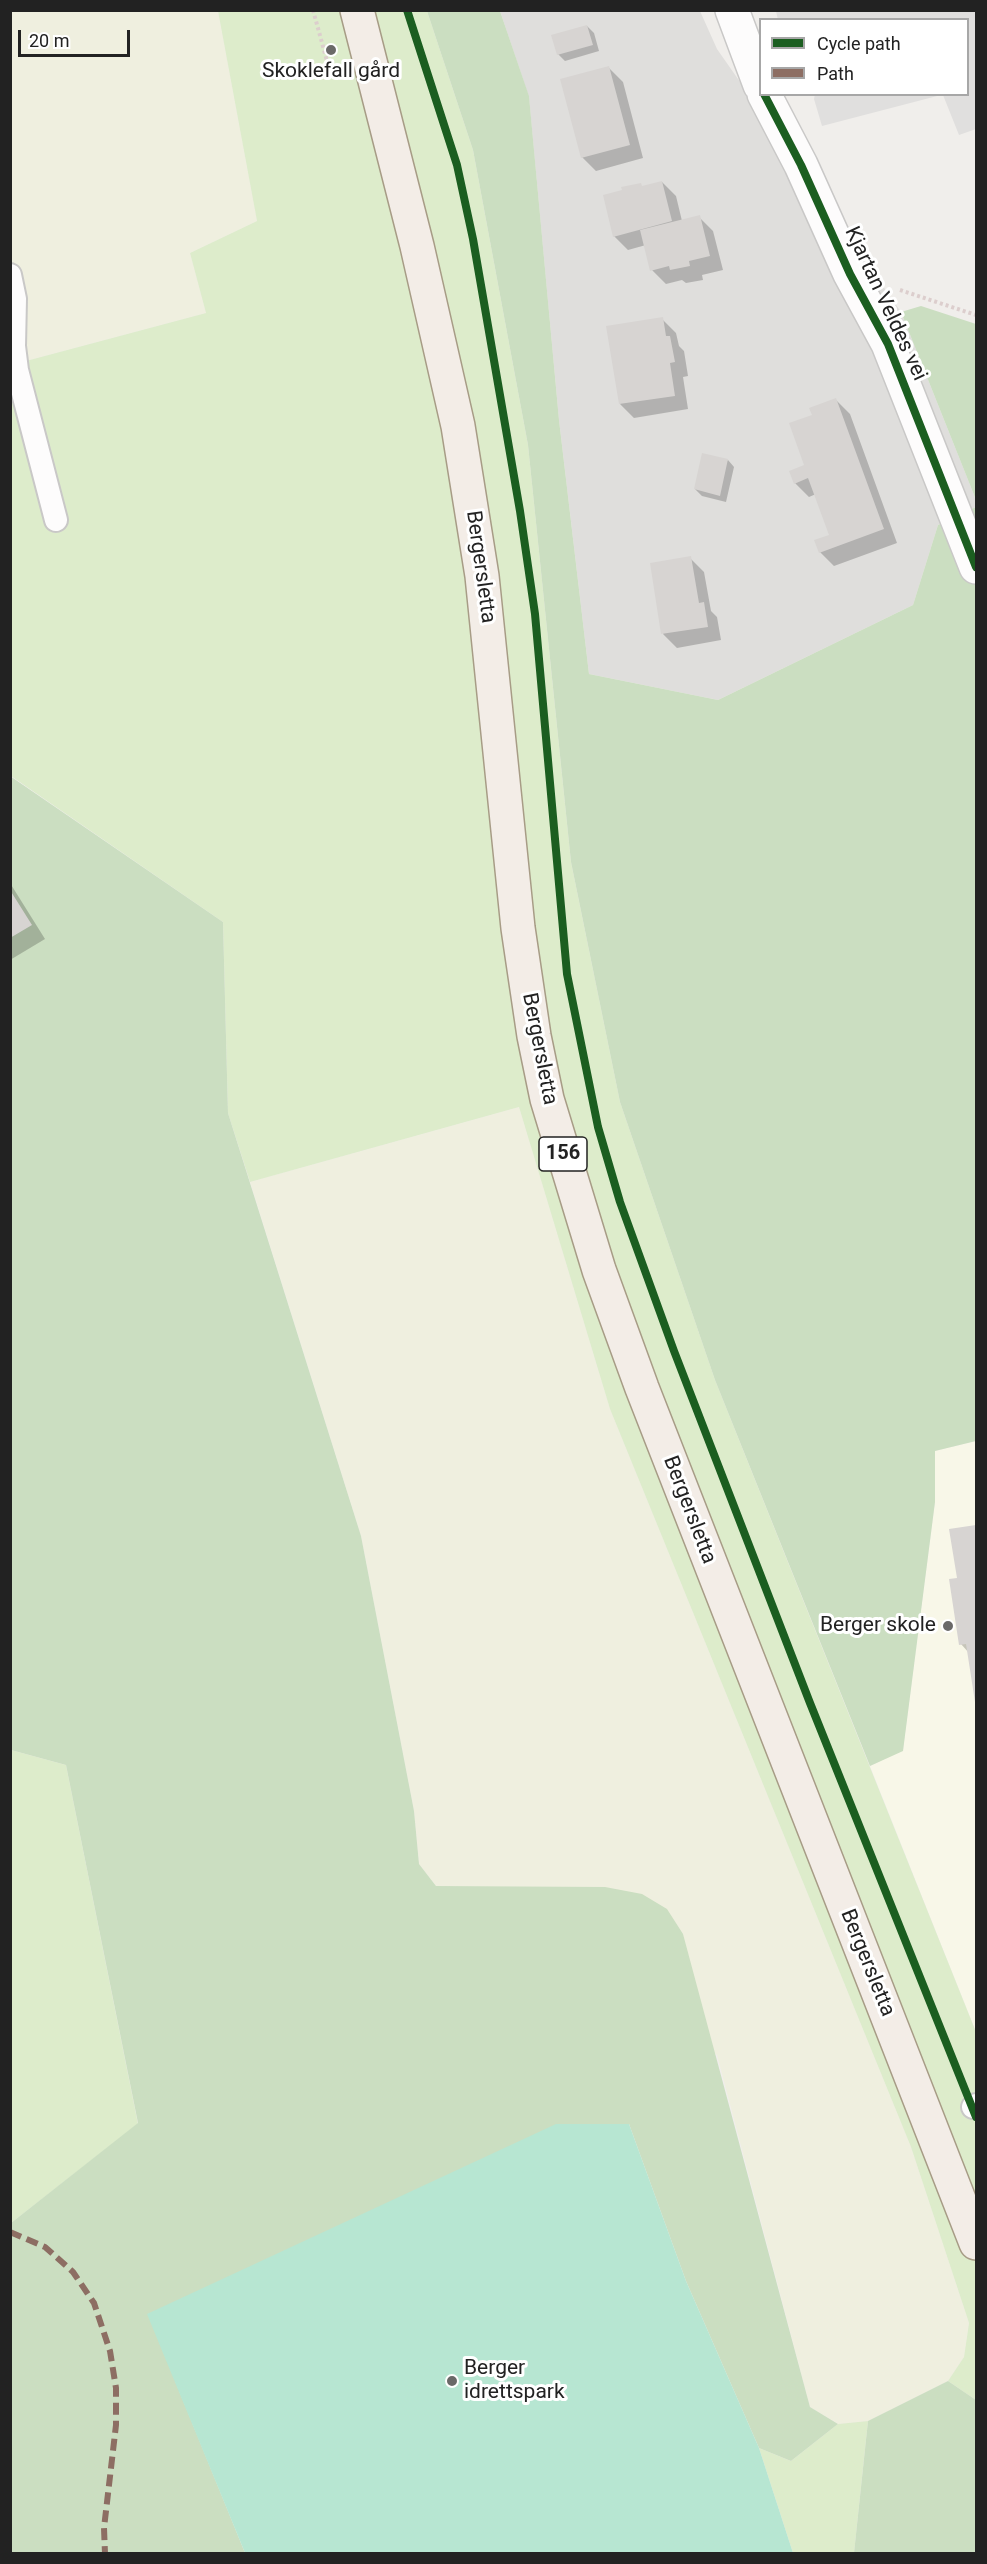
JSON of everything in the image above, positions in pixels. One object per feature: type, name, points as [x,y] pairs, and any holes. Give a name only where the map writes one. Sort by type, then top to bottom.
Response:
[{"type":"main road","name":"Bergersletta","points":[[357,10],[417,246],[458,426],[485,598],[518,928],[534,1036],[547,1099],[599,1270],[642,1388],[976,2242]]},
{"type":"street","points":[[732,10],[759,82]]},
{"type":"street","name":"Kjartan Veldes vei","points":[[765,96],[801,165],[850,274],[888,344],[976,567]]},
{"type":"lane","points":[[10,275],[15,299],[14,346],[17,370],[56,520]]},
{"type":"path","points":[[313,10],[327,62]]},
{"type":"path","points":[[850,274],[976,315]]},
{"type":"shaded area","points":[[500,11],[700,11],[717,49],[901,312],[976,500],[976,507],[938,525],[913,605],[718,700],[589,674],[559,420],[529,97]]},
{"type":"shaded area","points":[[776,11],[976,11],[976,129],[959,135],[943,96],[969,96],[969,18],[778,18]]},
{"type":"shaded area","points":[[815,96],[937,96],[822,126]]},
{"type":"shaded area","name":"Berger skole","points":[[976,1441],[976,2032],[870,1766],[903,1750],[935,1502],[935,1451]]},
{"type":"green space","points":[[11,11],[218,11],[257,221],[190,253],[206,313],[11,365]]},
{"type":"green space","points":[[218,11],[427,11],[473,150],[528,445],[571,862],[620,1102],[715,1380],[976,2032],[976,2400],[948,2381],[964,2357],[969,2323],[911,2147],[610,1409],[519,1107],[250,1182],[228,1113],[223,922],[11,776],[11,365],[206,313],[190,253],[257,221]]},
{"type":"green space","points":[[427,11],[500,11],[529,96],[559,420],[589,674],[718,700],[913,605],[938,525],[976,507],[976,1441],[935,1451],[935,1502],[903,1751],[870,1766],[715,1380],[620,1102],[571,862],[528,445],[473,150]]},
{"type":"green space","points":[[921,306],[976,324],[976,500],[901,312]]},
{"type":"green space","points":[[10,776],[223,922],[228,1113],[361,1536],[414,1811],[419,1864],[436,1886],[605,1887],[642,1894],[667,1909],[683,1934],[810,2407],[838,2424],[791,2461],[759,2448],[686,2281],[629,2124],[148,2314],[245,2553],[11,2553],[11,2223],[138,2123],[66,1765],[11,1750]]},
{"type":"green space","points":[[519,1107],[610,1409],[911,2147],[969,2323],[964,2357],[948,2381],[868,2421],[838,2424],[810,2407],[717,2055],[464,1888],[436,1886],[419,1864],[414,1811],[361,1536],[250,1182]]},
{"type":"green space","points":[[11,1750],[66,1765],[138,2124],[11,2223]]},
{"type":"green space","name":"Berger idrettspark","points":[[556,2124],[629,2124],[686,2281],[759,2448],[793,2553],[245,2553],[147,2314]]},
{"type":"green space","points":[[948,2381],[976,2400],[976,2553],[854,2553],[868,2421]]},
{"type":"green space","points":[[868,2421],[854,2553],[793,2553],[759,2448],[791,2461],[838,2424]]},
{"type":"building","points":[[587,25],[593,45],[557,55],[551,35]]},
{"type":"building","points":[[609,66],[630,145],[581,158],[560,79]]},
{"type":"building","points":[[662,181],[672,221],[613,237],[603,195],[622,190],[621,187],[641,183],[642,186]]},
{"type":"building","points":[[700,215],[710,256],[689,261],[690,266],[670,270],[669,266],[650,271],[640,230]]},
{"type":"building","points":[[663,317],[666,336],[670,336],[675,362],[670,363],[675,396],[619,404],[606,326]]},
{"type":"building","points":[[836,398],[884,529],[819,553],[814,540],[829,535],[808,478],[794,484],[789,471],[804,465],[789,423],[812,415],[809,408]]},
{"type":"building","points":[[702,453],[728,459],[720,496],[694,489]]},
{"type":"building","points":[[691,556],[699,603],[704,602],[708,627],[661,634],[650,563]]},
{"type":"building","points":[[10,890],[32,925],[10,938]]},
{"type":"building","points":[[976,1525],[975,1702],[966,1644],[959,1645],[949,1579],[957,1578],[949,1529]]},
{"type":"marked path","points":[[10,2232],[45,2247],[73,2272],[94,2303],[110,2351],[116,2388],[116,2425],[104,2528],[105,2554]]},
{"type":"cycle path","points":[[407,10],[457,165],[473,239],[520,511],[535,614],[567,974],[598,1127],[620,1202],[674,1351],[810,1703],[976,2117]]},
{"type":"cycle path","points":[[765,96],[801,165],[850,274],[888,344],[976,567]]},
{"type":"place","name":"Skoklefall gård","points":[[331,50]]},
{"type":"place","name":"Berger skole","points":[[948,1626]]},
{"type":"place","name":"Berger idrettspark","points":[[452,2381]]}]
